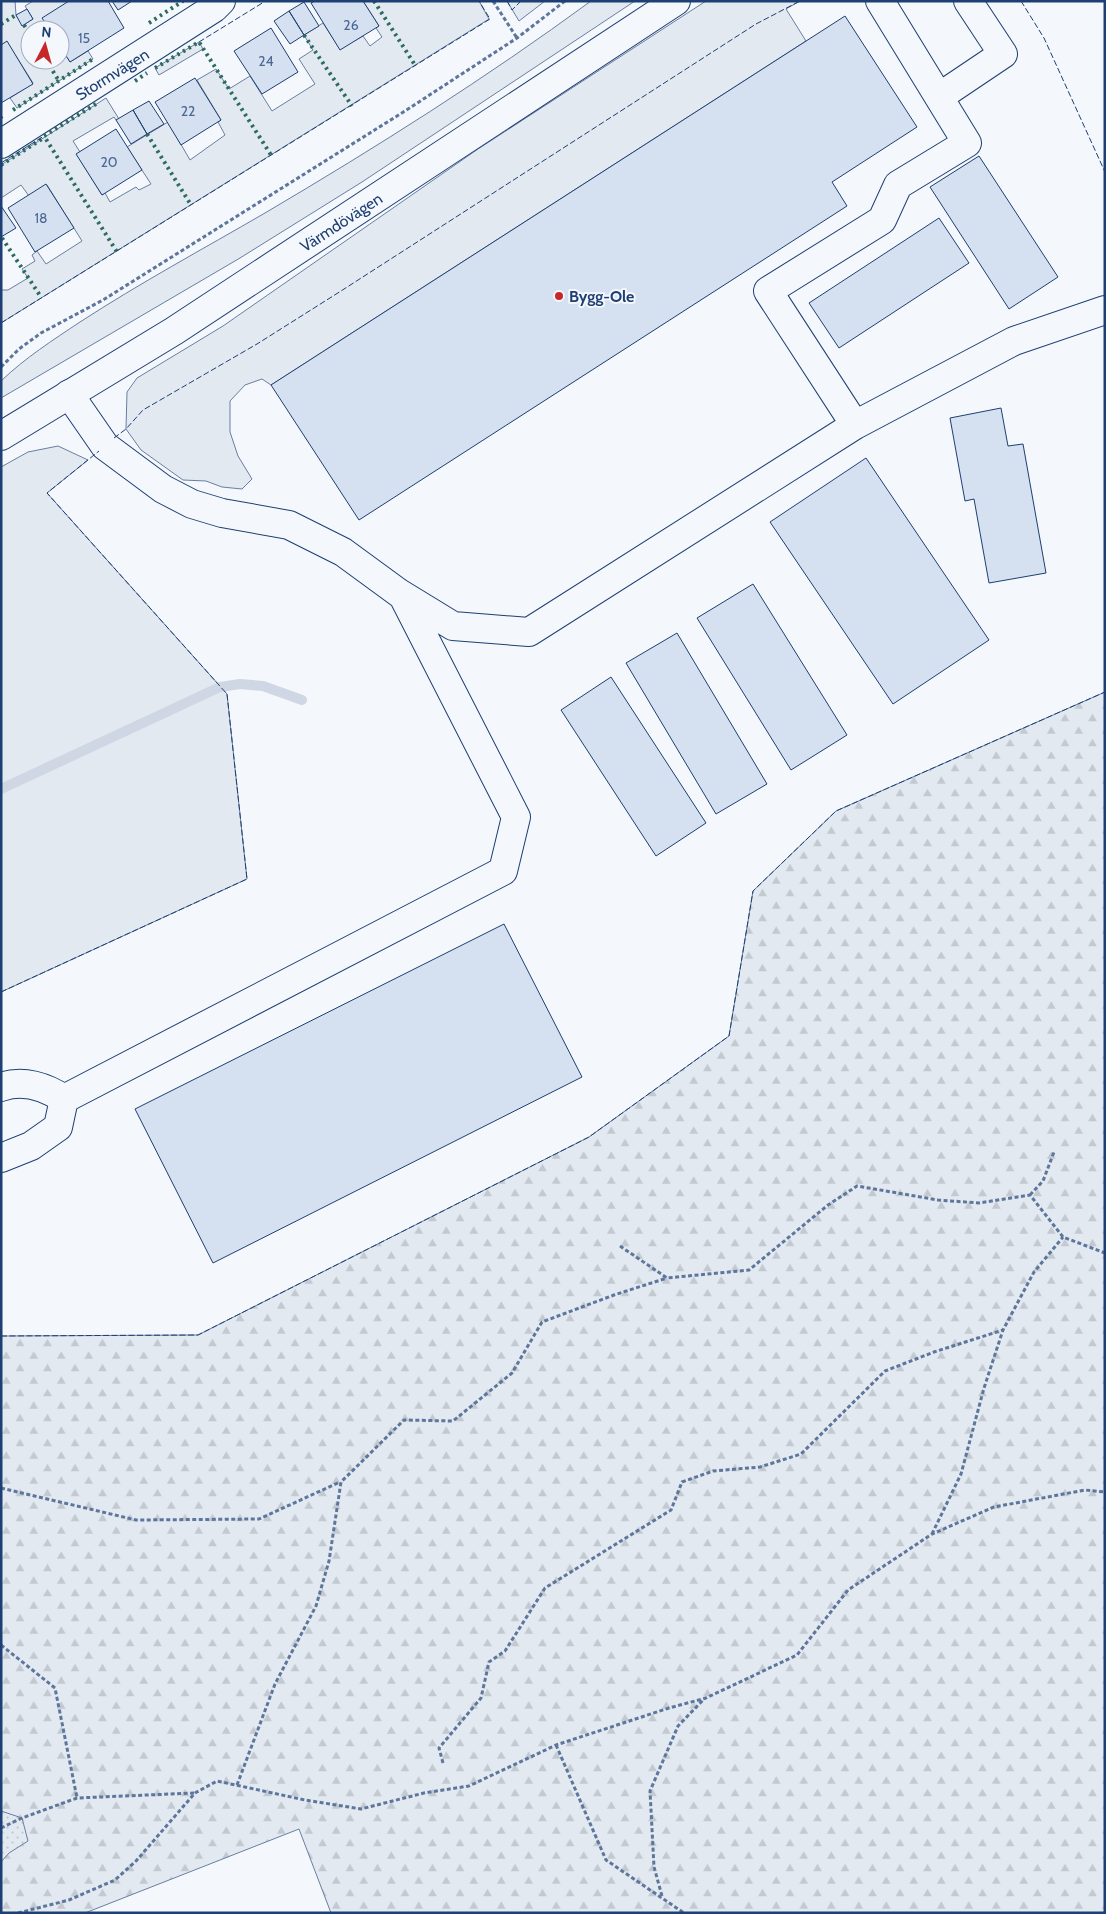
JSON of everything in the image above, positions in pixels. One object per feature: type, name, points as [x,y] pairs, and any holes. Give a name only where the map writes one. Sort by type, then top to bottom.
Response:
[{"type":"main road","name":"Stormvägen","points":[[1,144],[214,8],[221,1]]},
{"type":"main road","name":"Värmdövägen","points":[[1,436],[190,321],[676,1]]},
{"type":"main road","points":[[855,425],[768,291],[882,220],[898,185],[968,143],[880,1]]},
{"type":"main road","points":[[939,97],[1003,54],[968,1]]},
{"type":"main road","points":[[70,394],[105,446],[164,489],[192,504],[222,513],[289,526],[343,552],[403,596],[453,626],[529,632],[855,425],[1014,341],[1105,310]]},
{"type":"main road","points":[[64,1099],[502,871],[510,848],[516,817],[403,596]]},
{"type":"main road","points":[[1,1086],[8,1084],[30,1084],[48,1088],[64,1099]]},
{"type":"main road","points":[[1,1158],[31,1146],[58,1127],[64,1099]]},
{"type":"path","points":[[493,1],[517,38]]},
{"type":"path","points":[[1,367],[19,349],[41,333],[103,300],[397,116],[517,38],[565,1]]},
{"type":"path","points":[[1,1488],[136,1520],[259,1519],[341,1482],[404,1420],[453,1421],[512,1372],[542,1322],[614,1295],[667,1278],[749,1270],[828,1205],[857,1186],[938,1200],[979,1203],[1030,1194],[1043,1181],[1054,1152]]},
{"type":"path","points":[[1030,1194],[1064,1237],[1105,1253]]},
{"type":"path","points":[[932,1534],[961,1474],[984,1388],[1004,1330],[1034,1272],[1064,1237]]},
{"type":"path","points":[[620,1246],[667,1278]]},
{"type":"path","points":[[443,1763],[439,1748],[481,1698],[489,1662],[505,1651],[545,1588],[671,1510],[682,1482],[713,1471],[760,1467],[801,1454],[885,1371],[934,1352],[1004,1330]]},
{"type":"path","points":[[237,1785],[275,1684],[316,1606],[329,1561],[341,1482]]},
{"type":"path","points":[[18,1913],[69,1900],[115,1880],[136,1861],[195,1793],[217,1781],[305,1800],[361,1809],[424,1793],[469,1786],[556,1745],[669,1708],[706,1698],[796,1655],[848,1590],[932,1534],[994,1507],[1085,1490],[1105,1492]]},
{"type":"path","points":[[1,1645],[55,1688],[77,1798]]},
{"type":"path","points":[[662,1897],[654,1867],[650,1790],[678,1726],[706,1698]]},
{"type":"path","points":[[556,1745],[606,1860],[684,1913]]},
{"type":"path","points":[[1,1828],[22,1818],[77,1798],[195,1793]]},
{"type":"green space","points":[[1,1],[15,1],[16,15],[20,21],[20,62],[7,42],[1,45]]},
{"type":"green space","points":[[33,1],[69,1],[57,20],[31,20],[33,19],[25,6]]},
{"type":"green space","points":[[363,1],[479,1],[489,19],[1,323],[1,290],[8,290],[28,278],[22,269],[35,261],[32,255],[37,251],[46,264],[82,241],[47,185],[29,196],[21,185],[1,198],[1,165],[106,98],[119,119],[116,120],[114,117],[73,141],[80,152],[77,155],[102,195],[105,193],[110,202],[136,187],[139,190],[151,184],[127,147],[168,122],[190,160],[225,135],[218,122],[221,120],[197,80],[216,69],[229,89],[250,76],[272,111],[315,84],[299,59],[313,50],[304,35],[323,23],[340,49],[363,36],[370,46],[382,37],[376,28],[379,26]]},
{"type":"green space","points":[[507,1],[545,1],[519,21]]},
{"type":"green space","points":[[591,1],[635,1],[362,182],[240,258],[1,398],[1,381],[29,357],[80,322],[390,137],[471,85]]},
{"type":"green space","points":[[706,1],[800,1],[786,9],[806,41],[271,385],[262,379],[245,385],[230,401],[230,432],[238,456],[252,479],[242,489],[222,487],[206,481],[183,480],[141,450],[126,429],[127,392],[137,378],[223,326],[478,149]]},
{"type":"green space","points":[[199,42],[203,49],[159,75],[155,68]]},
{"type":"green space","points":[[88,51],[93,59],[17,108],[10,98],[33,83],[25,70],[70,70],[70,62]]},
{"type":"green space","points":[[58,446],[88,460],[47,493],[227,694],[247,879],[1,992],[1,467],[28,452]]},
{"type":"green space","points":[[1105,692],[1105,1913],[331,1913],[299,1829],[85,1913],[1,1913],[1,1336],[198,1335],[589,1137],[729,1036],[753,891],[836,811]]},
{"type":"green space","points":[[1,1811],[22,1818],[28,1841],[9,1853],[1,1862]]},
{"type":"building","points":[[69,1],[108,1],[124,28],[70,62],[70,20],[43,20],[42,18]]},
{"type":"building","points":[[112,1],[132,1],[118,10]]},
{"type":"building","points":[[315,1],[363,1],[379,26],[340,50],[311,3]]},
{"type":"building","points":[[304,2],[319,26],[304,35],[289,11]]},
{"type":"building","points":[[27,9],[33,19],[20,20],[20,22],[16,15]]},
{"type":"building","points":[[289,11],[304,35],[290,44],[274,21]]},
{"type":"building","name":"Bygg-Ole","points":[[845,16],[917,127],[832,182],[847,206],[359,520],[271,385]]},
{"type":"building","points":[[271,28],[298,72],[262,94],[234,51]]},
{"type":"building","points":[[7,41],[20,62],[20,70],[25,70],[33,84],[1,103],[1,45]]},
{"type":"building","points":[[195,78],[221,120],[181,145],[155,102]]},
{"type":"building","points":[[149,101],[164,124],[147,134],[133,110]]},
{"type":"building","points":[[133,110],[147,134],[131,144],[116,120]]},
{"type":"building","points":[[116,129],[142,170],[102,195],[76,154]]},
{"type":"building","points":[[979,156],[1058,277],[1009,309],[930,187]]},
{"type":"building","points":[[46,184],[74,228],[35,252],[8,208]]},
{"type":"building","points":[[1,206],[16,228],[1,237]]},
{"type":"building","points":[[939,218],[969,263],[839,348],[809,303]]},
{"type":"building","points":[[1001,408],[1008,446],[1023,444],[1046,573],[989,583],[974,499],[965,501],[950,418]]},
{"type":"building","points":[[866,458],[989,640],[893,704],[770,522]]},
{"type":"building","points":[[753,584],[847,735],[791,770],[697,618]]},
{"type":"building","points":[[677,633],[767,784],[716,814],[626,663]]},
{"type":"building","points":[[611,677],[706,823],[656,856],[561,710]]},
{"type":"building","points":[[504,924],[582,1077],[213,1263],[135,1109]]},
{"type":"waterway","points":[[1,789],[220,687],[240,684],[263,686],[302,700]]},
{"type":"hedge","points":[[149,23],[183,1]]},
{"type":"hedge","points":[[374,1],[415,65]]},
{"type":"hedge","points":[[1,24],[16,15]]},
{"type":"hedge","points":[[304,35],[352,106]]},
{"type":"hedge","points":[[155,68],[199,42],[271,155]]},
{"type":"hedge","points":[[13,110],[93,59]]},
{"type":"hedge","points":[[52,70],[59,81]]},
{"type":"hedge","points":[[135,81],[147,73]]},
{"type":"hedge","points":[[96,104],[44,136],[117,252]]},
{"type":"hedge","points":[[147,134],[191,205]]},
{"type":"hedge","points":[[1,165],[45,137]]},
{"type":"hedge","points":[[2,238],[41,297]]},
{"type":"fence","points":[[1,323],[490,19],[479,1]]},
{"type":"fence","points":[[507,1],[512,10],[521,1]]},
{"type":"fence","points":[[114,438],[126,429],[143,410],[257,344],[756,24],[800,1]]},
{"type":"fence","points":[[1021,1],[1044,38],[1105,172]]},
{"type":"fence","points":[[199,42],[264,2]]},
{"type":"fence","points":[[1,163],[44,136]]},
{"type":"fence","points":[[1,992],[247,879],[227,694],[47,493],[99,451]]},
{"type":"fence","points":[[1,1336],[198,1335],[589,1137],[729,1036],[753,891],[836,811],[1105,692]]},
{"type":"place","name":"Bygg-Ole","points":[[559,296]]}]
